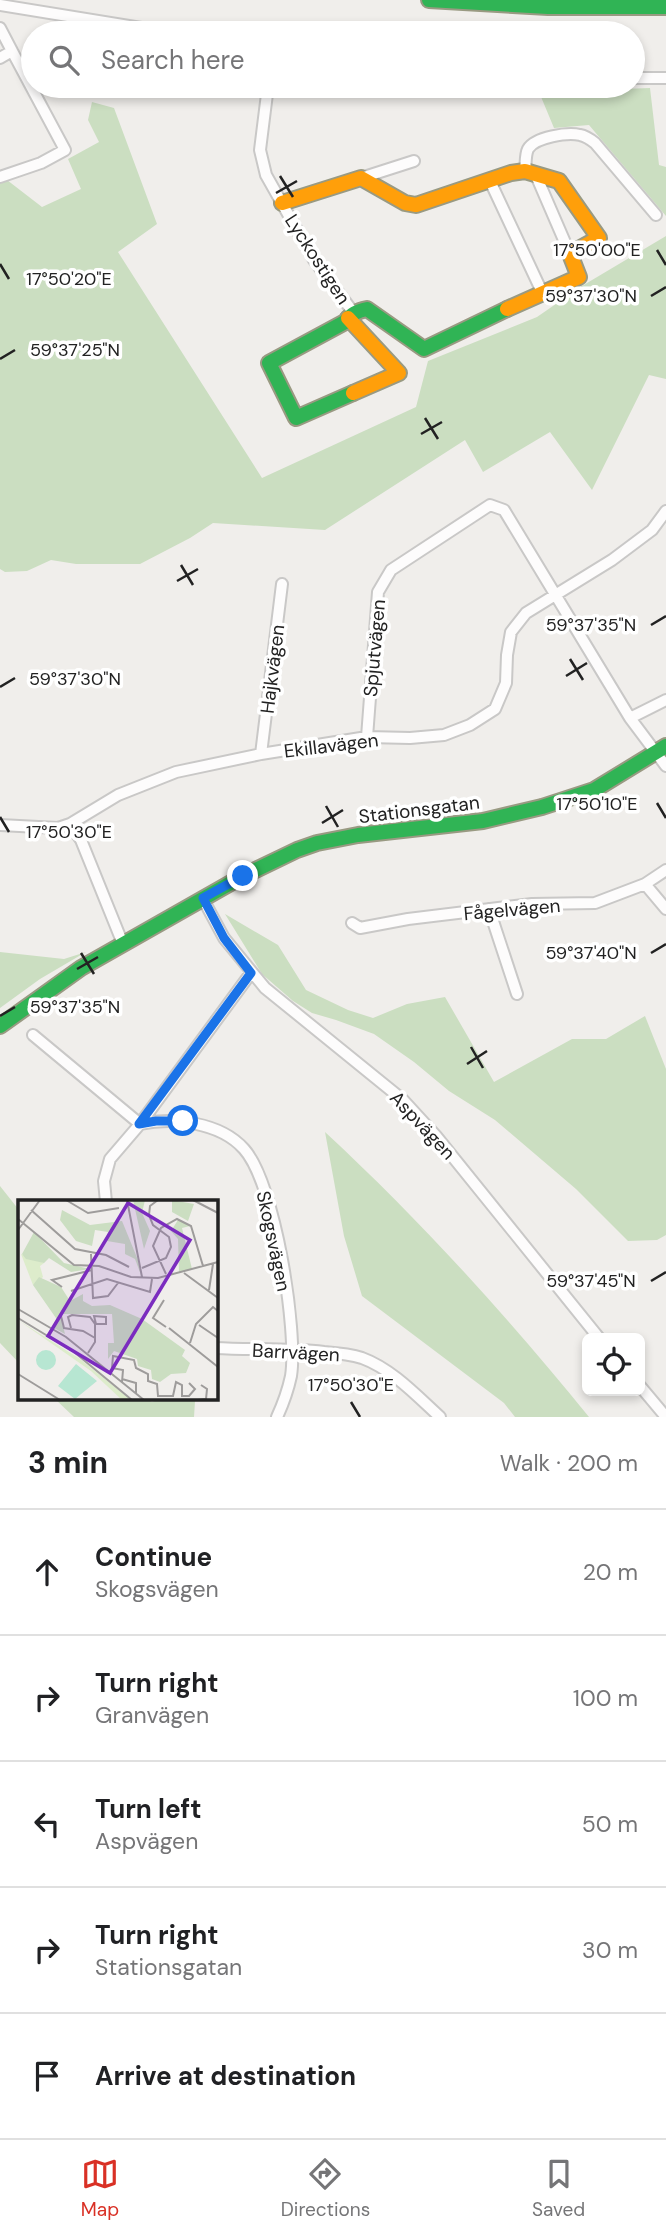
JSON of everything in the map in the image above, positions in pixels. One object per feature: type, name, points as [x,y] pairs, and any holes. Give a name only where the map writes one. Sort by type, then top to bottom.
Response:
[{"type":"street","points":[[429,0],[548,7],[666,7]]},
{"type":"street","points":[[0,5],[98,21]]},
{"type":"street","points":[[0,28],[21,68]]},
{"type":"street","points":[[0,58],[12,51]]},
{"type":"street","points":[[645,78],[666,78]]},
{"type":"street","points":[[0,177],[41,163],[65,150],[37,98]]},
{"type":"street","name":"Lyckostigen","points":[[266,98],[260,149],[266,175],[314,260],[351,315]]},
{"type":"street","points":[[351,315],[399,373],[296,418],[269,363],[345,322],[351,315],[367,309],[424,349],[579,277],[530,172],[527,150],[531,145],[561,134],[588,137],[656,215]]},
{"type":"street","points":[[282,203],[414,161]]},
{"type":"street","points":[[361,178],[405,202],[416,205],[490,181],[530,172],[559,181],[599,238],[570,254]]},
{"type":"street","points":[[490,181],[542,292]]},
{"type":"street","name":"Spjutvägen","points":[[367,737],[378,592],[391,570],[490,505],[505,510],[555,595]]},
{"type":"street","name":"Ekillavägen","points":[[70,824],[118,795],[176,772],[261,754],[367,737],[410,738],[444,735],[470,725],[495,709],[506,683],[511,632],[526,613],[632,545],[652,530],[666,511]]},
{"type":"street","name":"Hajkvägen","points":[[261,754],[282,584]]},
{"type":"street","points":[[555,595],[630,718],[662,749],[666,766]]},
{"type":"street","points":[[630,718],[666,700]]},
{"type":"street","name":"Stationsgatan","points":[[0,1026],[50,988],[123,943],[297,850],[358,835],[505,817],[594,790],[662,749]]},
{"type":"street","points":[[0,825],[58,828],[70,824],[81,840],[123,943]]},
{"type":"street","name":"Fågelvägen","points":[[352,923],[360,928],[408,919],[532,904],[595,903],[645,884],[666,870]]},
{"type":"street","points":[[645,884],[666,909]]},
{"type":"street","name":"Aspvägen","points":[[203,898],[224,938],[251,973],[288,1009],[403,1100],[466,1172],[595,1333]]},
{"type":"street","points":[[489,909],[517,994]]},
{"type":"street","points":[[106,1200],[104,1181],[110,1159],[251,973]]},
{"type":"street","points":[[33,1035],[139,1124]]},
{"type":"street","name":"Skogsvägen","points":[[139,1124],[183,1121],[211,1128],[227,1136],[244,1148],[266,1191],[283,1262],[292,1348],[291,1376],[278,1417]]},
{"type":"street","name":"Barrvägen","points":[[217,1348],[292,1348],[364,1359],[405,1386],[440,1417]]},
{"type":"street","points":[[645,1392],[666,1417]]},
{"type":"green space","points":[[645,88],[650,88],[659,165],[666,167],[666,216],[589,125],[554,128],[542,98],[645,98]]},
{"type":"green space","points":[[92,102],[114,108],[157,224],[118,252],[262,478],[416,407],[428,361],[537,317],[582,286],[666,236],[666,379],[649,375],[592,490],[550,432],[483,472],[465,440],[325,530],[213,523],[140,564],[76,564],[51,560],[27,571],[5,572],[0,569],[0,182],[7,180],[42,207],[81,189],[68,159],[99,142],[88,120]]},
{"type":"green space","points":[[225,914],[278,945],[306,990],[348,1010],[373,1018],[407,1004],[445,997],[494,1082],[572,1039],[606,1039],[645,1016],[666,1069],[666,1235],[657,1240],[628,1241],[576,1189],[495,1120],[449,1091],[374,1034],[312,1013],[293,1001],[262,974]]},
{"type":"green space","points":[[0,952],[64,959],[86,952],[40,979],[0,1008]]},
{"type":"green space","points":[[325,1132],[462,1270],[589,1417],[515,1417],[504,1403],[362,1296],[344,1236]]},
{"type":"green space","points":[[0,1186],[18,1209],[18,1362],[0,1343]]},
{"type":"green space","points":[[56,1400],[195,1401],[194,1417],[74,1417]]},
{"type":"traffic: fast","points":[[429,0],[548,7],[666,7]]},
{"type":"traffic: fast","points":[[353,393],[296,418],[269,363],[345,322],[357,312],[367,309],[424,349],[507,309]]},
{"type":"traffic: fast","points":[[0,1026],[81,968],[243,876],[297,850],[358,835],[483,821],[542,807],[594,790],[666,746]]},
{"type":"traffic: slow","points":[[282,203],[361,178],[405,203],[416,205],[511,173],[525,171],[559,181],[599,238],[570,254],[579,277],[507,309]]},
{"type":"traffic: slow","points":[[348,318],[399,373],[353,393]]},
{"type":"route","points":[[183,1121],[139,1124],[251,973],[224,938],[203,898],[243,876]]}]
